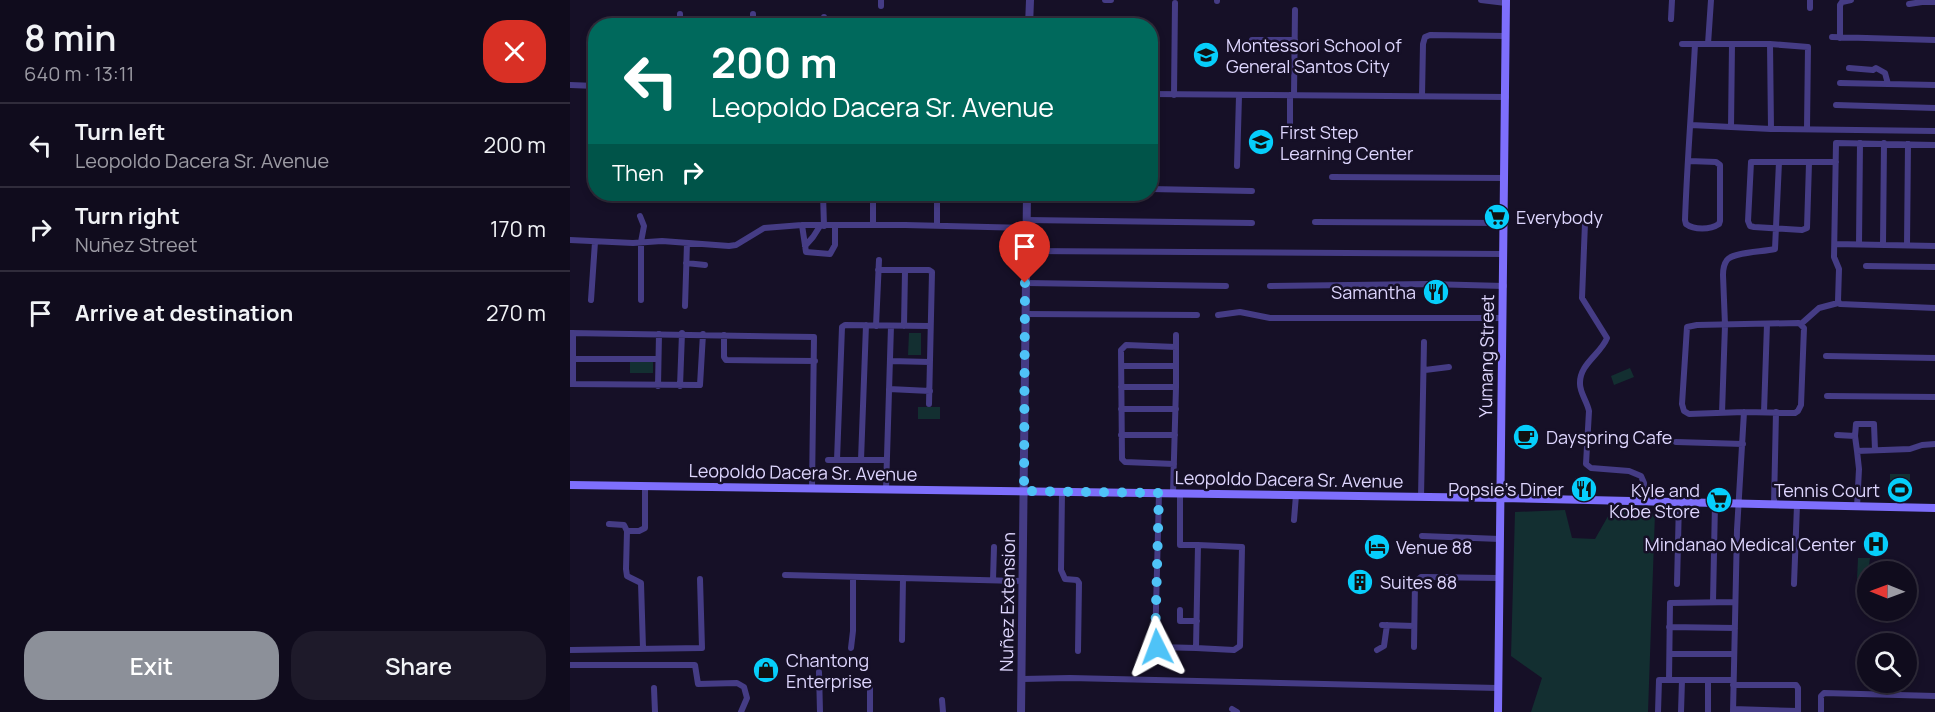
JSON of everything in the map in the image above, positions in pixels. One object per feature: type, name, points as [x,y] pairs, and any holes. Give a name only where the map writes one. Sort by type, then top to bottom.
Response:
[{"type":"main road","name":"Yumang Street","points":[[1498,712],[1506,2]]},
{"type":"main road","name":"Leopoldo Dacera Sr. Avenue","points":[[570,485],[1500,498],[1935,508]]},
{"type":"street","points":[[1029,18],[1030,0]]},
{"type":"street","points":[[1105,0],[1111,0]]},
{"type":"street","points":[[1481,0],[1506,2]]},
{"type":"street","points":[[1671,19],[1672,0]]},
{"type":"street","points":[[1708,44],[1711,0]]},
{"type":"street","points":[[1809,8],[1810,0]]},
{"type":"street","points":[[1840,38],[1840,4],[1851,0]]},
{"type":"street","points":[[1909,4],[1935,2]]},
{"type":"street","points":[[1174,95],[1175,3]]},
{"type":"street","points":[[1290,127],[1295,10]]},
{"type":"street","points":[[1422,96],[1425,37],[1430,35],[1506,36]]},
{"type":"street","points":[[1832,37],[1935,40]]},
{"type":"street","points":[[1252,40],[1295,40]]},
{"type":"street","points":[[1682,44],[1770,44],[1808,47],[1807,128]]},
{"type":"street","points":[[1689,161],[1716,162],[1720,165],[1720,221],[1713,228],[1693,227],[1686,224],[1689,161],[1695,44]]},
{"type":"street","points":[[1731,44],[1731,127]]},
{"type":"street","points":[[1770,44],[1770,129]]},
{"type":"street","points":[[1850,68],[1873,70],[1876,68],[1885,73],[1888,84]]},
{"type":"street","points":[[1840,82],[1935,86]]},
{"type":"street","points":[[570,85],[588,86]]},
{"type":"street","points":[[1158,94],[1506,97]]},
{"type":"street","points":[[1237,166],[1239,96]]},
{"type":"street","points":[[1836,105],[1935,108]]},
{"type":"street","points":[[1691,126],[1935,131]]},
{"type":"street","points":[[1838,303],[1839,269],[1835,261],[1836,143],[1935,145]]},
{"type":"street","points":[[1859,244],[1860,143]]},
{"type":"street","points":[[1883,244],[1884,143]]},
{"type":"street","points":[[1907,245],[1908,144]]},
{"type":"street","points":[[1809,163],[1807,227],[1805,229],[1754,227],[1749,223],[1749,167],[1752,161],[1836,162]]},
{"type":"street","points":[[1722,413],[1725,325],[1723,274],[1726,261],[1733,255],[1775,249],[1779,162]]},
{"type":"street","points":[[1332,177],[1505,178]]},
{"type":"street","points":[[1158,189],[1252,191]]},
{"type":"street","points":[[805,246],[822,226],[823,201]]},
{"type":"street","points":[[873,201],[873,225]]},
{"type":"street","points":[[937,201],[937,225]]},
{"type":"street","name":"Nuñez Extension","points":[[1021,712],[1027,201]]},
{"type":"street","points":[[640,216],[644,226],[641,242],[641,300]]},
{"type":"street","points":[[1315,222],[1505,223]]},
{"type":"street","points":[[570,240],[641,242],[653,240],[736,246],[764,228],[802,225],[1252,223]]},
{"type":"street","points":[[1584,223],[1582,298],[1606,338],[1580,380],[1588,411],[1587,464],[1591,468],[1629,471],[1641,476],[1644,483],[1643,501]]},
{"type":"street","points":[[802,225],[805,246],[809,253],[831,253],[835,245],[835,226]]},
{"type":"street","points":[[591,300],[595,242]]},
{"type":"street","points":[[685,306],[687,243]]},
{"type":"street","points":[[1835,244],[1935,246]]},
{"type":"street","points":[[1026,251],[1504,254]]},
{"type":"street","points":[[876,326],[879,260]]},
{"type":"street","points":[[686,263],[705,265]]},
{"type":"street","points":[[1866,266],[1935,267]]},
{"type":"street","points":[[878,270],[929,270],[932,272],[929,404]]},
{"type":"street","points":[[904,326],[905,271]]},
{"type":"street","points":[[1025,283],[1226,286]]},
{"type":"street","points":[[1270,286],[1428,284],[1504,286]]},
{"type":"street","points":[[1801,324],[1804,328],[1800,408],[1795,413],[1687,413],[1682,408],[1687,327],[1690,325],[1801,324],[1819,308],[1838,303],[1935,308]]},
{"type":"street","points":[[1218,315],[1240,312],[1270,318],[1503,318]]},
{"type":"street","points":[[1025,314],[1197,315]]},
{"type":"street","points":[[1764,412],[1767,324]]},
{"type":"street","points":[[837,460],[841,328],[845,325],[930,326]]},
{"type":"street","points":[[861,460],[866,326]]},
{"type":"street","points":[[886,489],[891,326]]},
{"type":"street","points":[[703,334],[700,383],[697,386],[571,384],[572,333],[682,333],[812,336],[815,338],[812,488]]},
{"type":"street","points":[[680,386],[682,333]]},
{"type":"street","points":[[658,386],[659,334]]},
{"type":"street","points":[[724,335],[726,360],[815,361]]},
{"type":"street","points":[[1159,493],[1155,646],[1234,650],[1240,645],[1242,547],[1180,545],[1174,464],[1176,335]]},
{"type":"street","points":[[1421,497],[1424,342]]},
{"type":"street","points":[[1174,464],[1125,462],[1121,456],[1121,350],[1126,345],[1176,346]]},
{"type":"street","points":[[1826,356],[1935,358]]},
{"type":"street","points":[[573,358],[658,358]]},
{"type":"street","points":[[890,361],[930,362]]},
{"type":"street","points":[[1122,366],[1176,366]]},
{"type":"street","points":[[1425,370],[1449,368]]},
{"type":"street","points":[[1121,387],[1176,387]]},
{"type":"street","points":[[889,389],[930,391]]},
{"type":"street","points":[[1827,396],[1935,397]]},
{"type":"street","points":[[1121,409],[1176,409]]},
{"type":"street","points":[[1658,712],[1659,682],[1682,680],[1733,683],[1796,685],[1798,712],[1733,711],[1733,683],[1738,504],[1744,412]]},
{"type":"street","points":[[1774,504],[1776,412]]},
{"type":"street","points":[[1857,507],[1859,468],[1856,424],[1874,424],[1875,450]]},
{"type":"street","points":[[1121,435],[1175,435]]},
{"type":"street","points":[[1837,435],[1855,435]]},
{"type":"street","points":[[1676,442],[1743,444]]},
{"type":"street","points":[[1857,451],[1910,449],[1935,444]]},
{"type":"street","points":[[828,460],[887,460]]},
{"type":"street","points":[[627,531],[639,531],[645,528],[645,486]]},
{"type":"street","points":[[1062,492],[1061,570],[1065,579],[1077,580],[1079,583],[1078,651]]},
{"type":"street","points":[[1294,520],[1296,495]]},
{"type":"street","points":[[1677,584],[1679,502]]},
{"type":"street","points":[[1713,602],[1715,503]]},
{"type":"street","points":[[1794,584],[1797,505]]},
{"type":"street","points":[[609,524],[624,525],[627,531],[626,573],[641,583],[642,648]]},
{"type":"street","points":[[1422,536],[1500,539]]},
{"type":"street","points":[[1196,648],[1198,545]]},
{"type":"street","points":[[993,580],[994,547]]},
{"type":"street","points":[[785,575],[1022,581]]},
{"type":"street","points":[[851,648],[853,577]]},
{"type":"street","points":[[1414,647],[1415,582],[1421,577],[1499,578]]},
{"type":"street","points":[[902,640],[903,578]]},
{"type":"street","points":[[570,650],[702,648],[699,579]]},
{"type":"street","points":[[1669,680],[1671,602],[1735,602]]},
{"type":"street","points":[[1180,610],[1180,621],[1197,621]]},
{"type":"street","points":[[1377,650],[1384,646],[1385,625],[1414,626]]},
{"type":"street","points":[[1669,627],[1735,628]]},
{"type":"street","points":[[1670,654],[1734,654]]},
{"type":"street","points":[[570,665],[695,665],[698,684],[737,683],[744,687],[747,698],[741,712]]},
{"type":"street","points":[[819,672],[820,712]]},
{"type":"street","points":[[1487,687],[1498,676]]},
{"type":"street","points":[[1022,679],[1070,678],[1498,688]]},
{"type":"street","points":[[1681,712],[1682,680]]},
{"type":"street","points":[[1707,712],[1708,681]]},
{"type":"street","points":[[870,683],[870,712]]},
{"type":"street","points":[[654,688],[655,712]]},
{"type":"street","points":[[1821,712],[1821,696],[1824,693],[1935,696]]},
{"type":"street","points":[[942,700],[943,712]]},
{"type":"green space","points":[[909,333],[921,333],[921,355],[908,355]]},
{"type":"green space","points":[[630,361],[653,361],[653,373],[630,373]]},
{"type":"green space","points":[[1630,368],[1634,377],[1614,385],[1611,376]]},
{"type":"green space","points":[[918,407],[940,407],[940,419],[918,419]]},
{"type":"green space","name":"Tennis Court","points":[[1890,474],[1910,474],[1910,482],[1890,482]]},
{"type":"green space","name":"Tennis Court","points":[[1890,485],[1910,486],[1909,494],[1890,494]]},
{"type":"green space","points":[[1565,510],[1572,538],[1595,539],[1611,511],[1655,513],[1648,712],[1531,712],[1542,678],[1511,656],[1515,512]]},
{"type":"green space","points":[[1858,558],[1870,558],[1870,561],[1858,561]]},
{"type":"place","name":"Montessori School of General Santos City","points":[[1206,55]]},
{"type":"place","name":"First Step Learning Center","points":[[1261,142]]},
{"type":"place","name":"Everybody","points":[[1497,217]]},
{"type":"place","name":"Samantha","points":[[1436,292]]},
{"type":"place","name":"Dayspring Cafe","points":[[1526,437]]},
{"type":"place","name":"Popsie's Diner","points":[[1584,489]]},
{"type":"place","name":"Tennis Court","points":[[1900,490]]},
{"type":"place","name":"Kyle and Kobe Store","points":[[1719,500]]},
{"type":"place","name":"Mindanao Medical Center","points":[[1876,544]]},
{"type":"place","name":"Venue 88","points":[[1377,547]]},
{"type":"place","name":"Suites 88","points":[[1360,582]]},
{"type":"place","name":"Chantong Enterprise","points":[[766,670]]},
{"type":"route","points":[[1025,283],[1024,491],[1159,493],[1155,644],[1157,647]]}]
